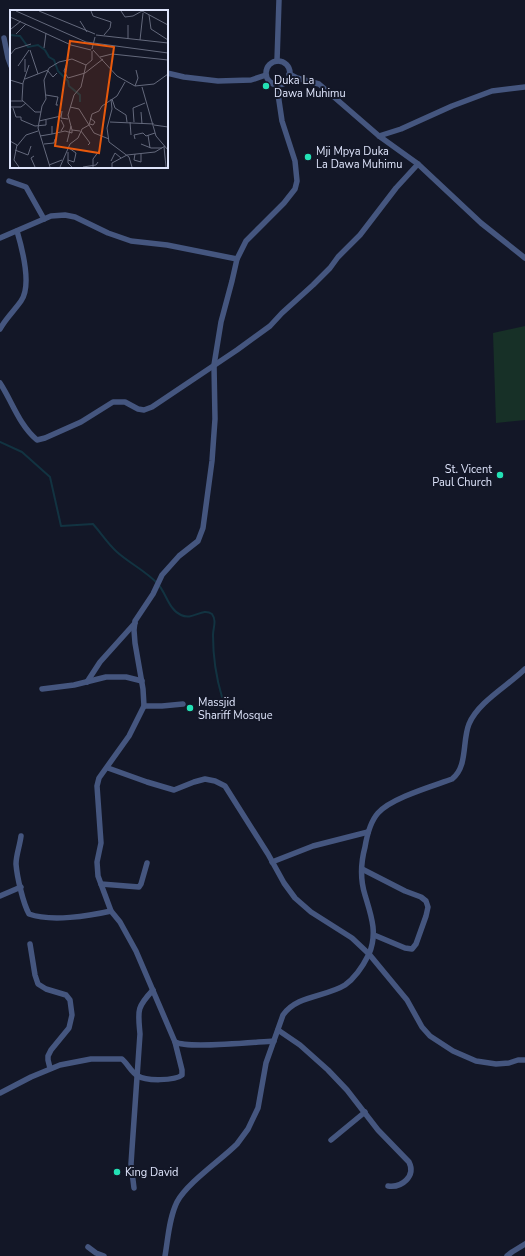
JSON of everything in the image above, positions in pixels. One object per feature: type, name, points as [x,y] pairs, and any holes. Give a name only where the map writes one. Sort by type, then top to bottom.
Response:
[{"type":"street","points":[[277,61],[279,0]]},
{"type":"street","points":[[2,37],[10,63]]},
{"type":"street","points":[[290,74],[285,82],[278,85],[269,81],[266,75],[268,66],[277,61],[286,64],[290,74],[296,78],[319,84],[379,136],[418,164],[481,223],[525,258]]},
{"type":"street","points":[[168,73],[184,77],[218,80],[251,80],[266,75]]},
{"type":"street","points":[[87,682],[100,662],[135,623],[166,571],[183,553],[196,543],[202,533],[212,461],[215,419],[214,365],[221,322],[232,281],[236,259],[246,241],[284,203],[295,189],[297,181],[294,161],[282,121],[278,85]]},
{"type":"street","points":[[379,136],[402,129],[452,106],[492,91],[525,87]]},
{"type":"street","points":[[0,383],[12,406],[24,424],[35,439],[40,440],[81,422],[113,402],[125,402],[138,409],[144,410],[152,407],[270,326],[330,268],[338,257],[360,234],[396,188],[418,164]]},
{"type":"street","points":[[9,181],[26,187],[44,219]]},
{"type":"street","points":[[0,238],[51,216],[65,215],[75,217],[118,237],[131,241],[167,245],[236,259]]},
{"type":"street","points":[[0,328],[24,295],[26,282],[23,253],[17,231]]},
{"type":"street","points":[[0,1093],[50,1068],[91,1059],[120,1059],[124,1061],[137,1076],[146,1079],[173,1079],[182,1075],[174,1042],[153,990],[136,951],[120,922],[111,910],[96,870],[101,843],[98,786],[99,778],[108,768],[129,736],[144,706],[142,681],[135,643],[135,623]]},
{"type":"street","points":[[165,1256],[172,1215],[177,1201],[185,1191],[237,1144],[244,1136],[255,1116],[261,1096],[266,1063],[286,1010],[311,997],[344,985],[354,977],[369,954],[374,935],[373,920],[363,886],[362,869],[363,853],[368,832],[375,817],[385,808],[412,794],[455,777],[460,770],[462,763],[467,731],[471,720],[485,703],[525,669]]},
{"type":"street","points":[[42,689],[87,682],[106,677],[126,677],[142,681]]},
{"type":"street","points":[[144,706],[183,704]]},
{"type":"street","points":[[108,768],[174,790],[205,779],[211,779],[226,787],[284,883],[301,905],[342,930],[369,954],[406,1000],[422,1027],[434,1039],[476,1061],[486,1063],[509,1063],[518,1060],[525,1060]]},
{"type":"street","points":[[272,862],[313,846],[368,832]]},
{"type":"street","points":[[21,836],[16,863],[29,914],[47,918],[76,917],[94,915],[111,910]]},
{"type":"street","points":[[101,884],[139,887],[147,863]]},
{"type":"street","points":[[362,869],[405,891],[421,897],[426,900],[428,905],[426,916],[416,944],[412,949],[405,948],[374,935]]},
{"type":"street","points":[[0,896],[21,887]]},
{"type":"street","points":[[30,944],[34,971],[38,984],[46,989],[68,996],[70,1000],[72,1015],[70,1027],[49,1053],[48,1059],[50,1068]]},
{"type":"street","points":[[134,1188],[131,1164],[140,1034],[139,1008],[142,1002],[153,990]]},
{"type":"street","points":[[278,1030],[300,1045],[323,1066],[347,1090],[378,1130],[407,1159],[411,1166],[410,1174],[405,1182],[397,1186],[388,1186]]},
{"type":"street","points":[[174,1042],[181,1044],[204,1045],[274,1041]]},
{"type":"street","points":[[136,1088],[146,1079]]},
{"type":"street","points":[[332,1140],[365,1112]]},
{"type":"street","points":[[507,1256],[525,1244]]},
{"type":"street","points":[[88,1247],[96,1253],[104,1256]]},
{"type":"green space","points":[[525,326],[525,420],[496,423],[493,333]]},
{"type":"waterway","points":[[0,442],[22,452],[50,477],[61,526],[93,524],[117,552],[158,584],[177,613],[185,616],[205,612],[212,614],[215,622],[213,635],[214,659],[222,697]]},
{"type":"place","name":"Duka La Dawa Muhimu","points":[[266,86]]},
{"type":"place","name":"Mji Mpya Duka La Dawa Muhimu","points":[[308,157]]},
{"type":"place","name":"St. Vicent Paul Church","points":[[500,475]]},
{"type":"place","name":"Massjid Shariff Mosque","points":[[190,708]]},
{"type":"place","name":"King David","points":[[117,1172]]}]
